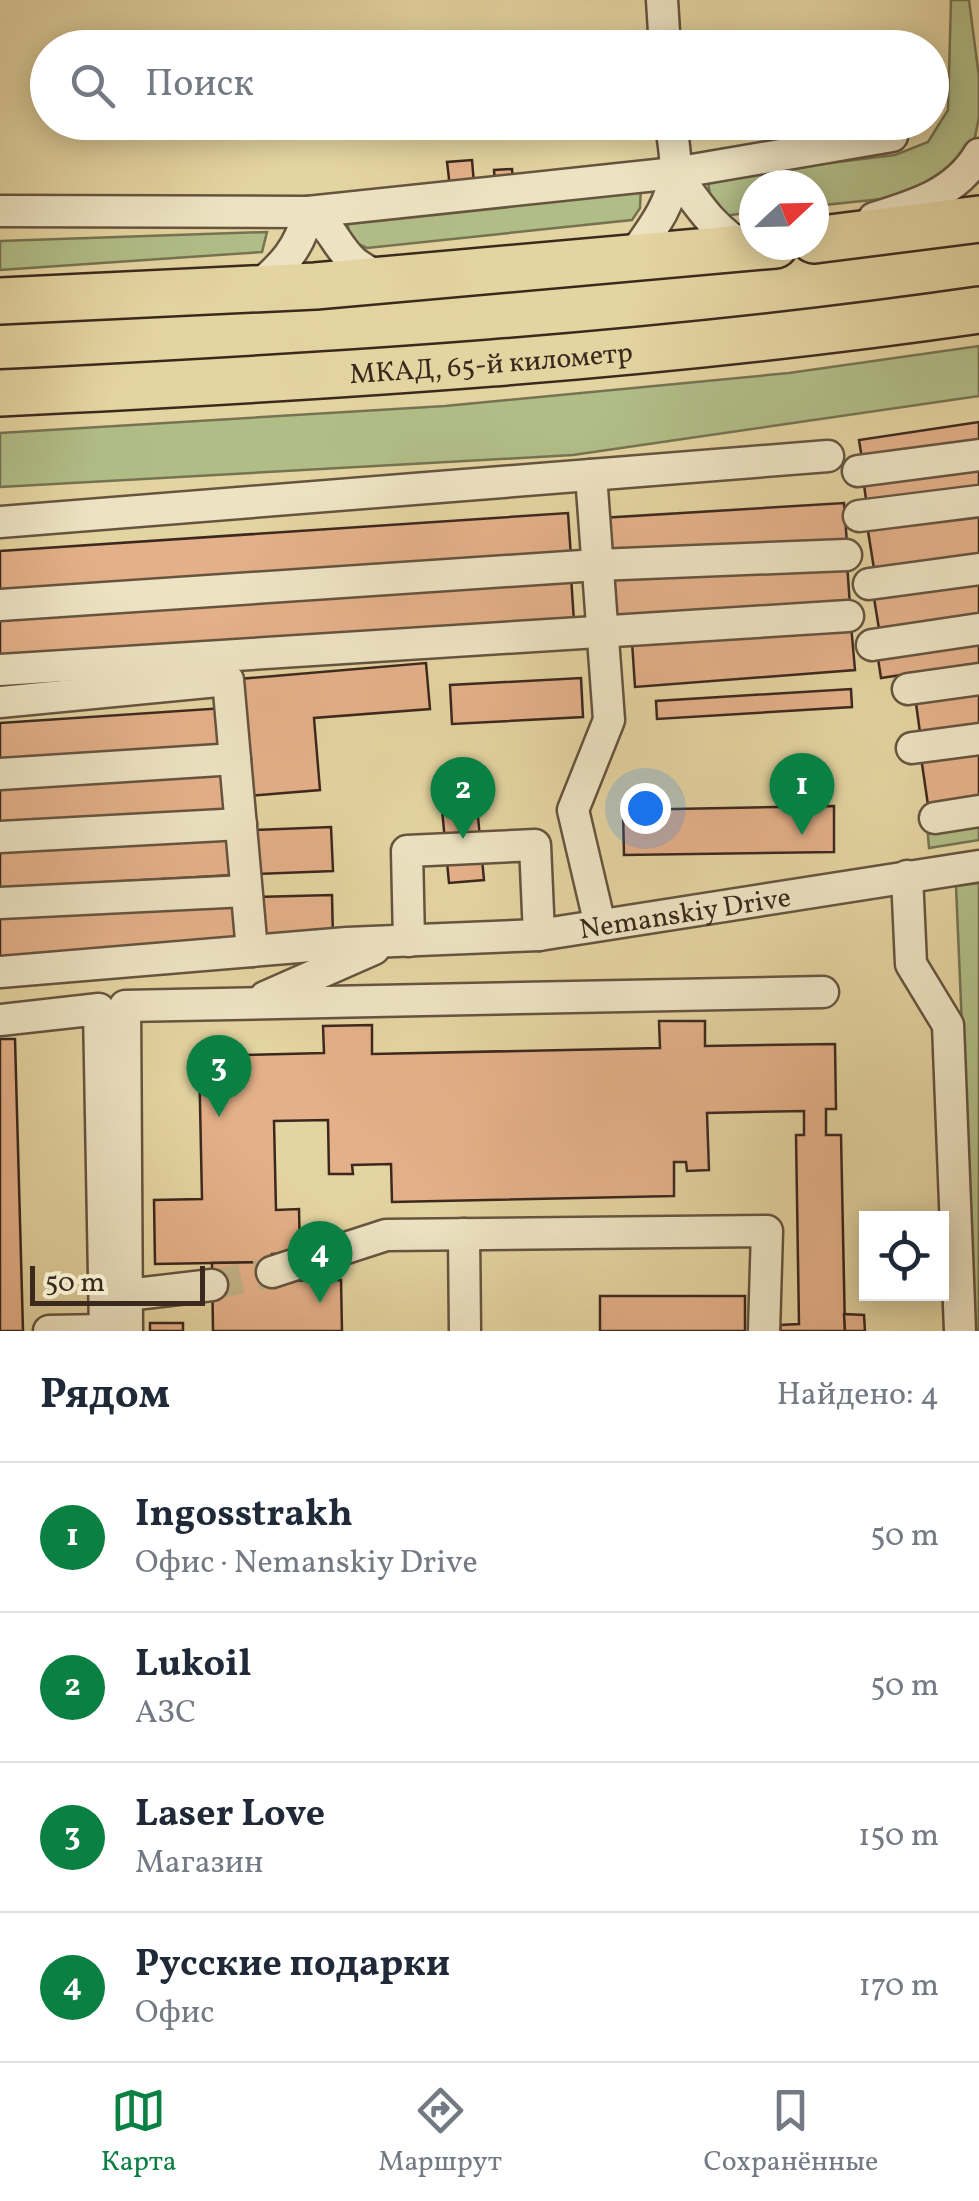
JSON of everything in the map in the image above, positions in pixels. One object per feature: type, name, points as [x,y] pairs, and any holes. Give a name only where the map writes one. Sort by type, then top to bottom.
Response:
[{"type":"highway","points":[[829,237],[979,219]]},
{"type":"highway","points":[[0,301],[384,280],[739,249]]},
{"type":"highway","name":"МКАД, 65-й километр","points":[[0,392],[321,377],[694,346],[979,310]]},
{"type":"street","points":[[662,0],[664,30]]},
{"type":"street","points":[[630,260],[662,214],[675,173],[672,140]]},
{"type":"street","points":[[0,211],[308,212],[675,173],[869,140]]},
{"type":"street","points":[[829,234],[937,196],[964,177],[979,154]]},
{"type":"street","points":[[675,173],[710,222],[739,236]]},
{"type":"street","points":[[308,212],[320,217],[354,262],[384,280]]},
{"type":"street","points":[[255,289],[284,266],[298,245],[308,212]]},
{"type":"street","points":[[858,471],[979,454]]},
{"type":"street","points":[[0,522],[828,456]]},
{"type":"street","points":[[591,475],[608,720],[573,810],[600,925]]},
{"type":"street","points":[[859,516],[979,501]]},
{"type":"street","points":[[0,606],[598,565],[846,555]]},
{"type":"street","points":[[870,584],[979,569]]},
{"type":"street","points":[[0,670],[848,616]]},
{"type":"street","points":[[872,644],[979,629]]},
{"type":"street","points":[[0,702],[228,680],[252,951]]},
{"type":"street","points":[[908,690],[979,680]]},
{"type":"street","points":[[912,748],[979,739]]},
{"type":"street","points":[[0,774],[235,760]]},
{"type":"street","points":[[935,818],[979,812]]},
{"type":"street","points":[[0,837],[241,824]]},
{"type":"street","points":[[250,1004],[400,942],[407,851],[535,845],[539,934]]},
{"type":"street","name":"Nemanskiy Drive","points":[[0,972],[252,951],[539,934],[979,866]]},
{"type":"street","points":[[907,876],[910,964],[948,1025],[960,1331]]},
{"type":"street","points":[[0,903],[246,891]]},
{"type":"street","points":[[0,1020],[112,1008],[823,992]]},
{"type":"street","points":[[112,1008],[127,1331]]},
{"type":"street","points":[[49,1331],[105,1330],[112,1008]]},
{"type":"street","points":[[272,1272],[386,1235],[767,1231],[764,1331]]},
{"type":"street","points":[[464,1234],[465,1331]]},
{"type":"street","points":[[127,1294],[212,1285]]},
{"type":"green space","points":[[951,0],[969,0],[979,77],[979,117],[974,142],[942,178],[891,198],[829,204],[829,170],[772,170],[895,155],[929,140],[949,140]]},
{"type":"green space","points":[[739,174],[739,214],[724,216],[712,204],[707,178]]},
{"type":"green space","points":[[641,186],[640,208],[632,220],[367,248],[351,241],[347,222]]},
{"type":"green space","points":[[267,232],[262,252],[0,270],[0,241]]},
{"type":"green space","points":[[979,346],[979,396],[573,455],[0,487],[0,433],[445,406],[789,373]]},
{"type":"green space","points":[[979,816],[979,840],[929,848],[927,824]]},
{"type":"green space","points":[[979,883],[979,1331],[975,1331],[956,886]]},
{"type":"building","points":[[472,160],[474,184],[450,187],[447,162]]},
{"type":"building","points":[[512,169],[513,181],[495,182],[494,170]]},
{"type":"building","points":[[979,422],[979,448],[863,465],[859,440]]},
{"type":"building","points":[[979,463],[979,493],[867,507],[863,477]]},
{"type":"building","points":[[844,503],[847,544],[604,559],[601,518]]},
{"type":"building","points":[[568,513],[571,557],[0,595],[0,551]]},
{"type":"building","points":[[979,515],[979,560],[875,575],[868,531]]},
{"type":"building","points":[[847,563],[850,606],[617,621],[614,578]]},
{"type":"building","points":[[571,576],[574,622],[0,661],[0,615]]},
{"type":"building","points":[[979,577],[979,621],[880,635],[873,592]]},
{"type":"building","points":[[851,625],[855,670],[635,687],[632,642]]},
{"type":"building","points":[[979,638],[979,663],[881,678],[877,652]]},
{"type":"building","points":[[426,663],[430,709],[314,718],[320,790],[249,796],[239,679]]},
{"type":"building","points":[[581,678],[583,717],[452,724],[450,685]]},
{"type":"building","points":[[979,687],[979,733],[921,740],[915,696]]},
{"type":"building","points":[[851,689],[852,707],[657,719],[656,701]]},
{"type":"building","points":[[224,708],[227,746],[0,761],[0,723]]},
{"type":"building","points":[[979,749],[979,797],[928,805],[921,757]]},
{"type":"building","points":[[227,770],[229,812],[0,827],[0,785]]},
{"type":"building","points":[[476,796],[484,880],[449,883],[441,799]]},
{"type":"building","points":[[834,806],[834,852],[624,855],[623,810]]},
{"type":"building","points":[[331,827],[333,871],[257,874],[255,830]]},
{"type":"building","points":[[232,836],[234,875],[0,888],[0,849]]},
{"type":"building","points":[[332,895],[333,939],[257,941],[256,897]]},
{"type":"building","points":[[237,900],[239,946],[0,960],[0,913]]},
{"type":"building","points":[[659,1021],[705,1021],[705,1046],[835,1044],[836,1109],[826,1109],[826,1135],[841,1135],[845,1331],[781,1331],[780,1325],[799,1324],[796,1135],[804,1135],[804,1111],[707,1113],[709,1170],[687,1171],[686,1162],[674,1162],[674,1196],[392,1202],[391,1164],[352,1165],[353,1174],[329,1174],[328,1120],[274,1121],[276,1210],[299,1209],[300,1253],[272,1254],[271,1262],[155,1264],[154,1200],[202,1199],[199,1056],[324,1053],[323,1026],[372,1025],[372,1054],[660,1048]]},
{"type":"building","points":[[0,1039],[15,1039],[23,1331],[0,1331]]},
{"type":"building","points":[[271,1262],[272,1281],[341,1280],[342,1331],[213,1331],[212,1263]]},
{"type":"building","points":[[600,1296],[745,1296],[745,1331],[600,1331]]},
{"type":"building","points":[[844,1314],[864,1315],[865,1331],[845,1331]]},
{"type":"building","points":[[150,1323],[183,1323],[183,1331],[150,1331]]},
{"type":"tunnel","points":[[212,1285],[272,1272]]},
{"type":"place","name":"Ingosstrakh","points":[[802,835]]},
{"type":"place","name":"Lukoil","points":[[463,839]]},
{"type":"place","name":"Laser Love","points":[[219,1117]]},
{"type":"place","name":"Русские подарки","points":[[320,1303]]}]
